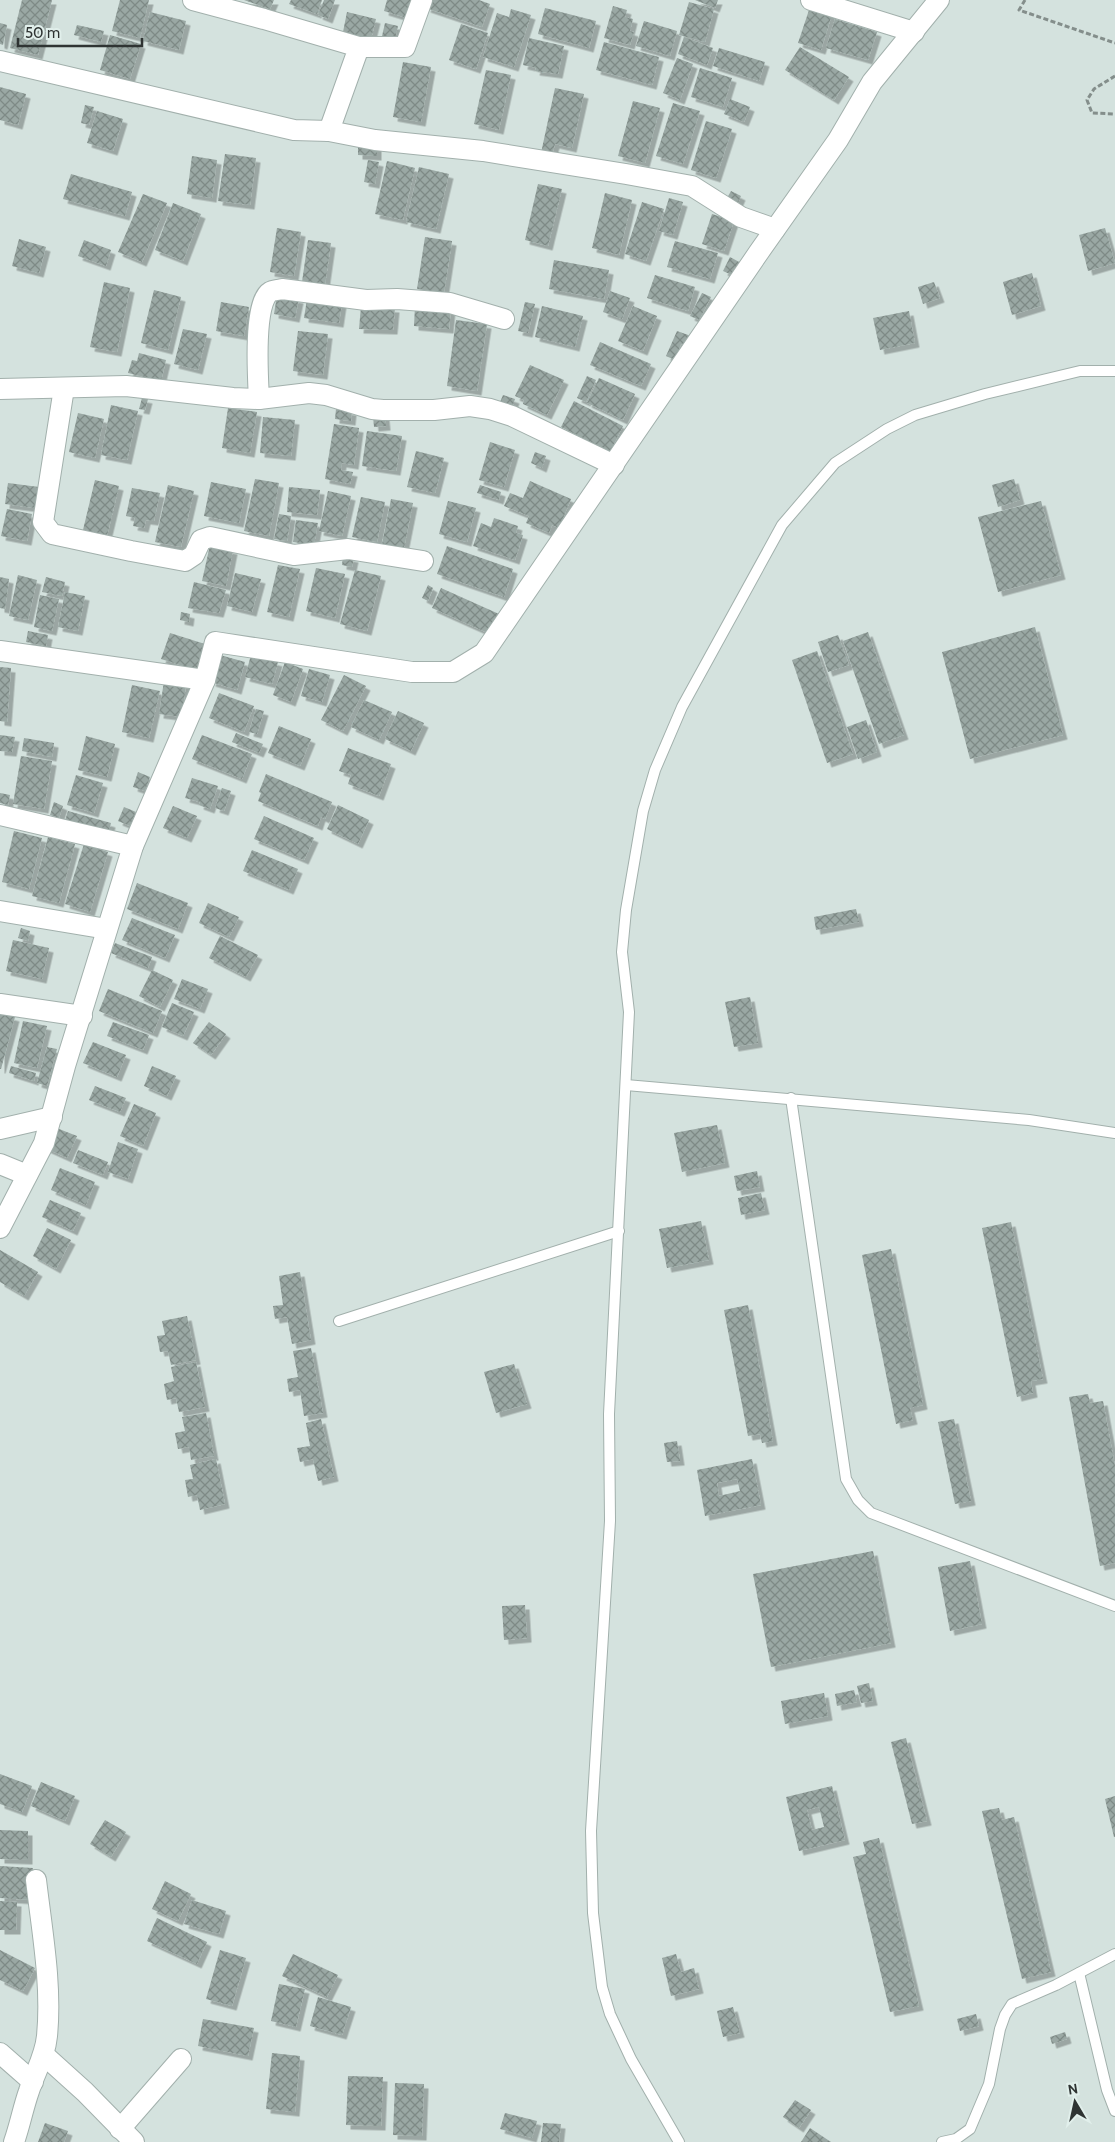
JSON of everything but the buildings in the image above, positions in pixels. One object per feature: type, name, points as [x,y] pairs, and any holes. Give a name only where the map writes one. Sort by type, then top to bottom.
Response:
[{"type":"street","points":[[193,0],[359,47],[405,46],[422,0]]},
{"type":"street","points":[[811,0],[914,32]]},
{"type":"street","points":[[0,1228],[44,1143],[65,1066],[133,846],[205,680],[215,642],[412,672],[453,672],[484,653],[838,140],[872,82],[939,0]]},
{"type":"street","points":[[329,130],[359,47]]},
{"type":"street","points":[[0,61],[294,130],[329,130],[375,140],[502,154],[692,186],[740,217],[775,229]]},
{"type":"street","points":[[259,399],[256,363],[262,303],[270,292],[282,289],[366,300],[397,299],[450,303],[504,319]]},
{"type":"street","points":[[0,389],[126,386],[233,398],[259,399],[309,393],[326,395],[372,409],[384,410],[434,410],[470,406],[490,409],[512,416],[614,465]]},
{"type":"street","points":[[64,388],[43,522],[52,534],[132,552],[185,561],[194,555],[201,540],[210,537],[294,555],[348,549],[423,561]]},
{"type":"street","points":[[0,651],[205,680]]},
{"type":"street","points":[[0,815],[133,846]]},
{"type":"street","points":[[0,911],[107,929]]},
{"type":"street","points":[[0,1004],[82,1016]]},
{"type":"street","points":[[0,1128],[52,1117]]},
{"type":"street","points":[[0,1164],[28,1175]]},
{"type":"street","points":[[14,2142],[32,2082],[44,2055],[47,2036],[47,1991],[36,1880]]},
{"type":"street","points":[[0,2054],[32,2082]]},
{"type":"street","points":[[44,2055],[85,2092],[127,2136],[181,2059]]},
{"type":"lane","points":[[679,2142],[631,2059],[610,2014],[602,1987],[593,1913],[591,1831],[610,1521],[609,1414],[629,1012],[622,952],[626,910],[642,811],[655,770],[682,706],[782,525],[835,463],[887,429],[915,415],[986,394],[1080,371],[1115,371]]},
{"type":"lane","points":[[626,1085],[1029,1120],[1115,1133]]},
{"type":"lane","points":[[791,1098],[846,1479],[858,1500],[871,1513],[1115,1606]]},
{"type":"lane","points":[[339,1321],[619,1230]]},
{"type":"lane","points":[[942,2142],[956,2139],[970,2129],[989,2084],[1000,2029],[1005,2015],[1012,2004],[1115,1954]]},
{"type":"lane","points":[[1079,1973],[1107,2090],[1115,2111]]},
{"type":"path","points":[[1024,0],[1019,10],[1115,43]]},
{"type":"path","points":[[1115,76],[1094,89],[1087,100],[1092,113],[1115,114]]}]
